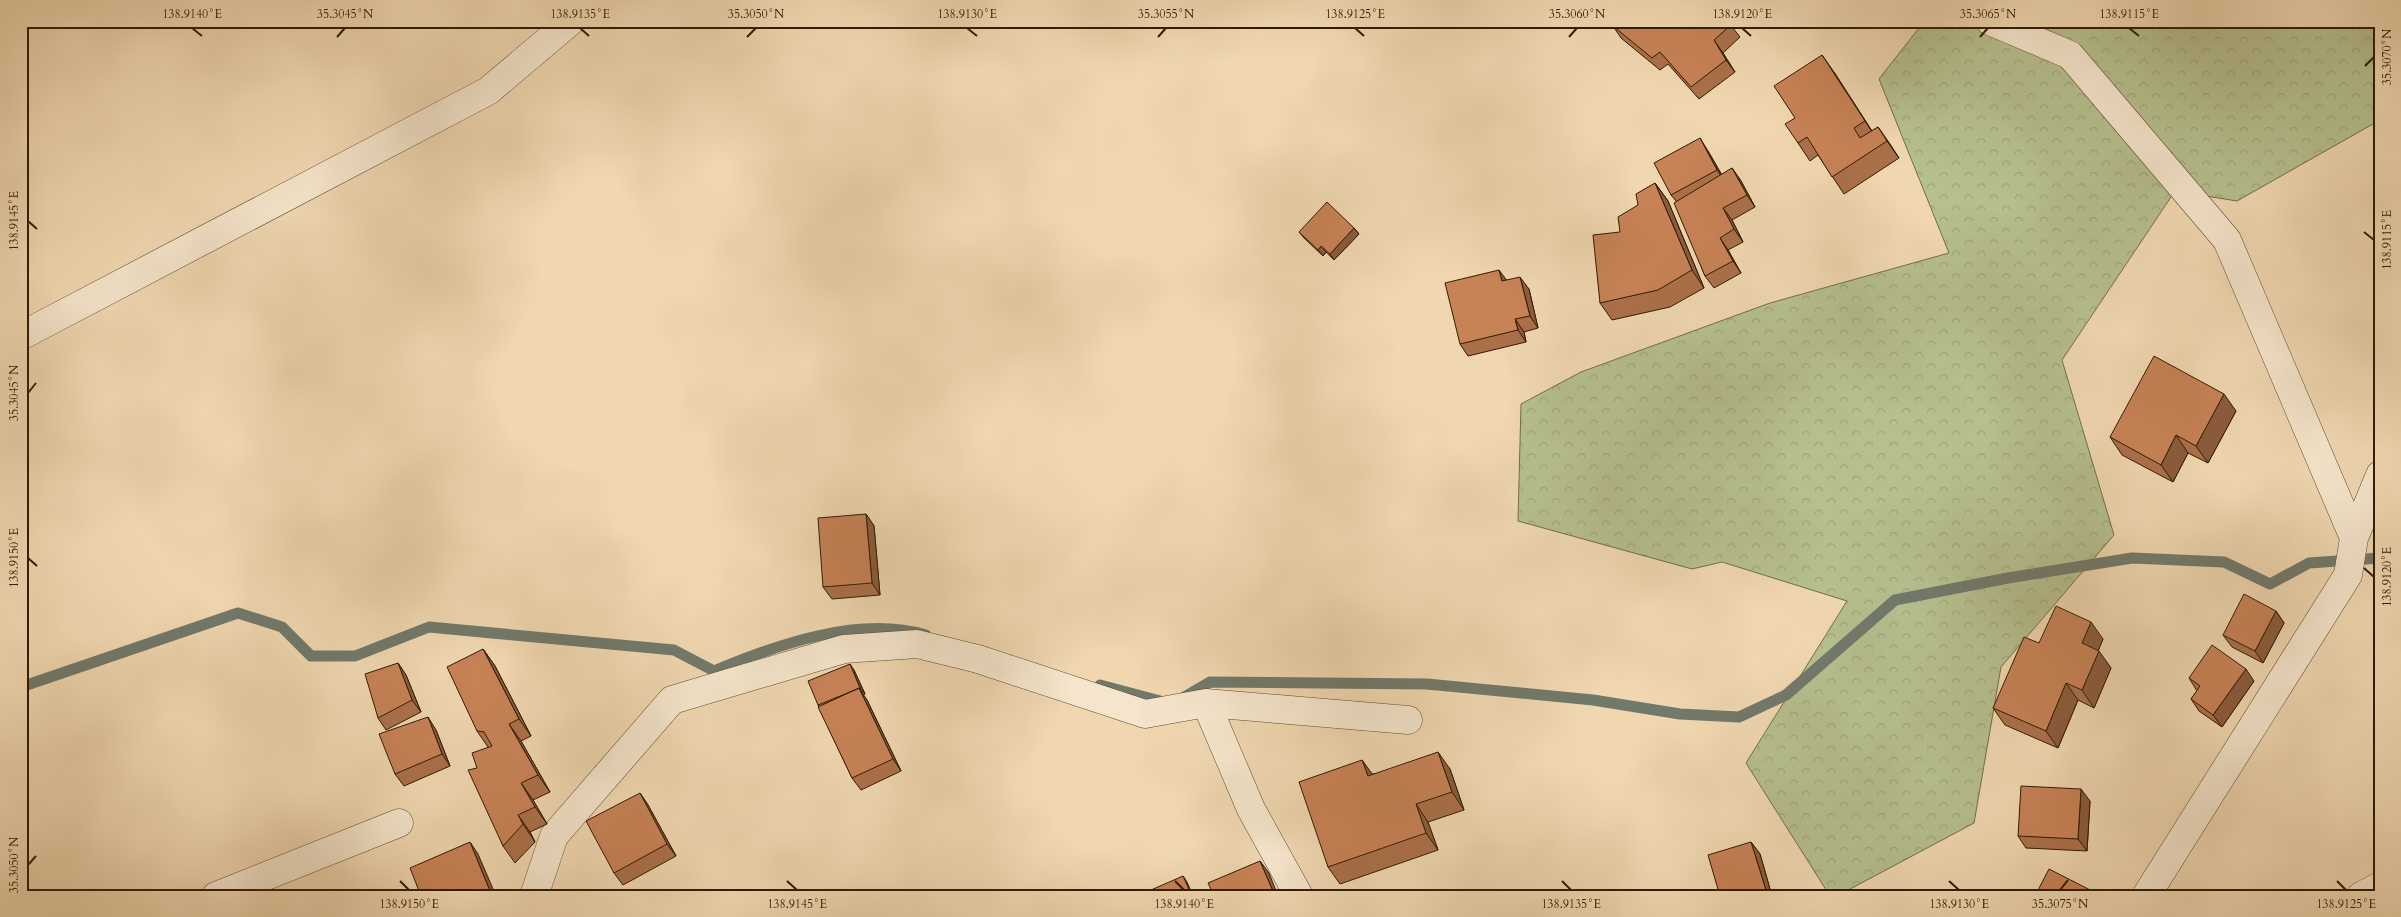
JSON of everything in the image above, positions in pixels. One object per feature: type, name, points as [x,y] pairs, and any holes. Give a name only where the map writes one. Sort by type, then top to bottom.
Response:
[{"type":"street","points":[[21,336],[488,90],[572,21]]},
{"type":"street","points":[[1990,21],[2070,55],[2227,240],[2354,538]]},
{"type":"street","points":[[2146,896],[2348,574],[2354,538],[2380,475]]},
{"type":"street","points":[[2354,538],[2380,522]]},
{"type":"street","points":[[534,896],[554,836],[672,700],[844,649],[917,644],[978,659],[1145,714],[1206,703],[1408,720]]},
{"type":"street","points":[[1206,703],[1252,809],[1299,896]]},
{"type":"street","points":[[216,896],[399,823]]},
{"type":"street","points":[[2361,896],[2380,886]]},
{"type":"green space","points":[[1928,21],[2380,21],[2380,120],[2237,201],[2175,191],[2062,360],[2114,535],[2001,667],[1974,823],[1837,896],[1830,896],[1746,763],[1847,601],[1722,562],[1692,569],[1518,521],[1521,404],[1581,372],[1770,303],[1949,253],[1879,79],[1919,28]]},
{"type":"building","points":[[1625,21],[1728,21],[1731,25],[1714,40],[1726,60],[1691,87],[1660,52],[1652,58],[1613,26]]},
{"type":"building","points":[[1822,55],[1865,121],[1854,128],[1860,138],[1878,127],[1887,141],[1832,177],[1807,137],[1798,143],[1785,124],[1795,118],[1774,86]]},
{"type":"building","points":[[1700,138],[1717,170],[1671,195],[1654,163]]},
{"type":"building","points":[[1732,168],[1747,195],[1723,208],[1734,229],[1720,238],[1733,261],[1705,276],[1674,203]]},
{"type":"building","points":[[1655,183],[1692,270],[1658,290],[1600,303],[1593,235],[1620,232],[1618,217],[1638,205],[1636,194]]},
{"type":"building","points":[[1327,202],[1354,228],[1330,254],[1321,246],[1318,250],[1299,232]]},
{"type":"building","points":[[1499,270],[1502,281],[1520,277],[1530,316],[1515,319],[1518,330],[1460,344],[1445,283]]},
{"type":"building","points":[[2154,356],[2224,394],[2196,446],[2176,435],[2161,465],[2110,437]]},
{"type":"building","points":[[866,514],[872,583],[823,587],[818,518]]},
{"type":"building","points":[[2244,594],[2276,611],[2255,651],[2223,635]]},
{"type":"building","points":[[2056,606],[2091,622],[2082,643],[2099,651],[2082,690],[2066,683],[2046,731],[1993,708],[2024,637],[2039,643]]},
{"type":"building","points":[[2212,645],[2246,669],[2213,715],[2191,699],[2200,686],[2189,678]]},
{"type":"building","points":[[483,649],[519,719],[509,724],[538,775],[521,783],[535,807],[518,815],[523,824],[503,846],[468,770],[477,768],[472,753],[492,746],[484,732],[477,731],[447,667]]},
{"type":"building","points":[[398,663],[412,700],[378,718],[365,674]]},
{"type":"building","points":[[850,664],[860,688],[818,705],[808,681]]},
{"type":"building","points":[[859,688],[893,759],[852,778],[818,707]]},
{"type":"building","points":[[428,717],[442,754],[395,774],[379,734]]},
{"type":"building","points":[[1438,752],[1452,792],[1416,804],[1426,833],[1328,867],[1299,782],[1362,760],[1368,776]]},
{"type":"building","points":[[2021,786],[2081,789],[2078,839],[2018,836]]},
{"type":"building","points":[[640,793],[667,844],[614,873],[586,821]]},
{"type":"building","points":[[470,842],[492,896],[421,896],[410,868]]},
{"type":"building","points":[[1751,842],[1766,890],[1748,896],[1720,896],[1708,855]]},
{"type":"building","points":[[1260,861],[1275,896],[1214,896],[1208,883]]},
{"type":"building","points":[[2049,869],[2100,895],[2035,896]]},
{"type":"building","points":[[1183,876],[1192,896],[1154,896],[1151,890]]},
{"type":"waterway","points":[[1181,699],[1210,682],[1427,684],[1593,700],[1680,714],[1739,717],[1786,695],[1895,600],[2008,578],[2132,558],[2224,562],[2270,584],[2309,563],[2380,558]]},
{"type":"waterway","points":[[21,687],[238,613],[282,627],[311,656],[355,656],[429,627],[674,650],[714,671],[791,643],[846,631],[900,630],[926,635]]},
{"type":"waterway","points":[[1100,685],[1164,702]]}]
